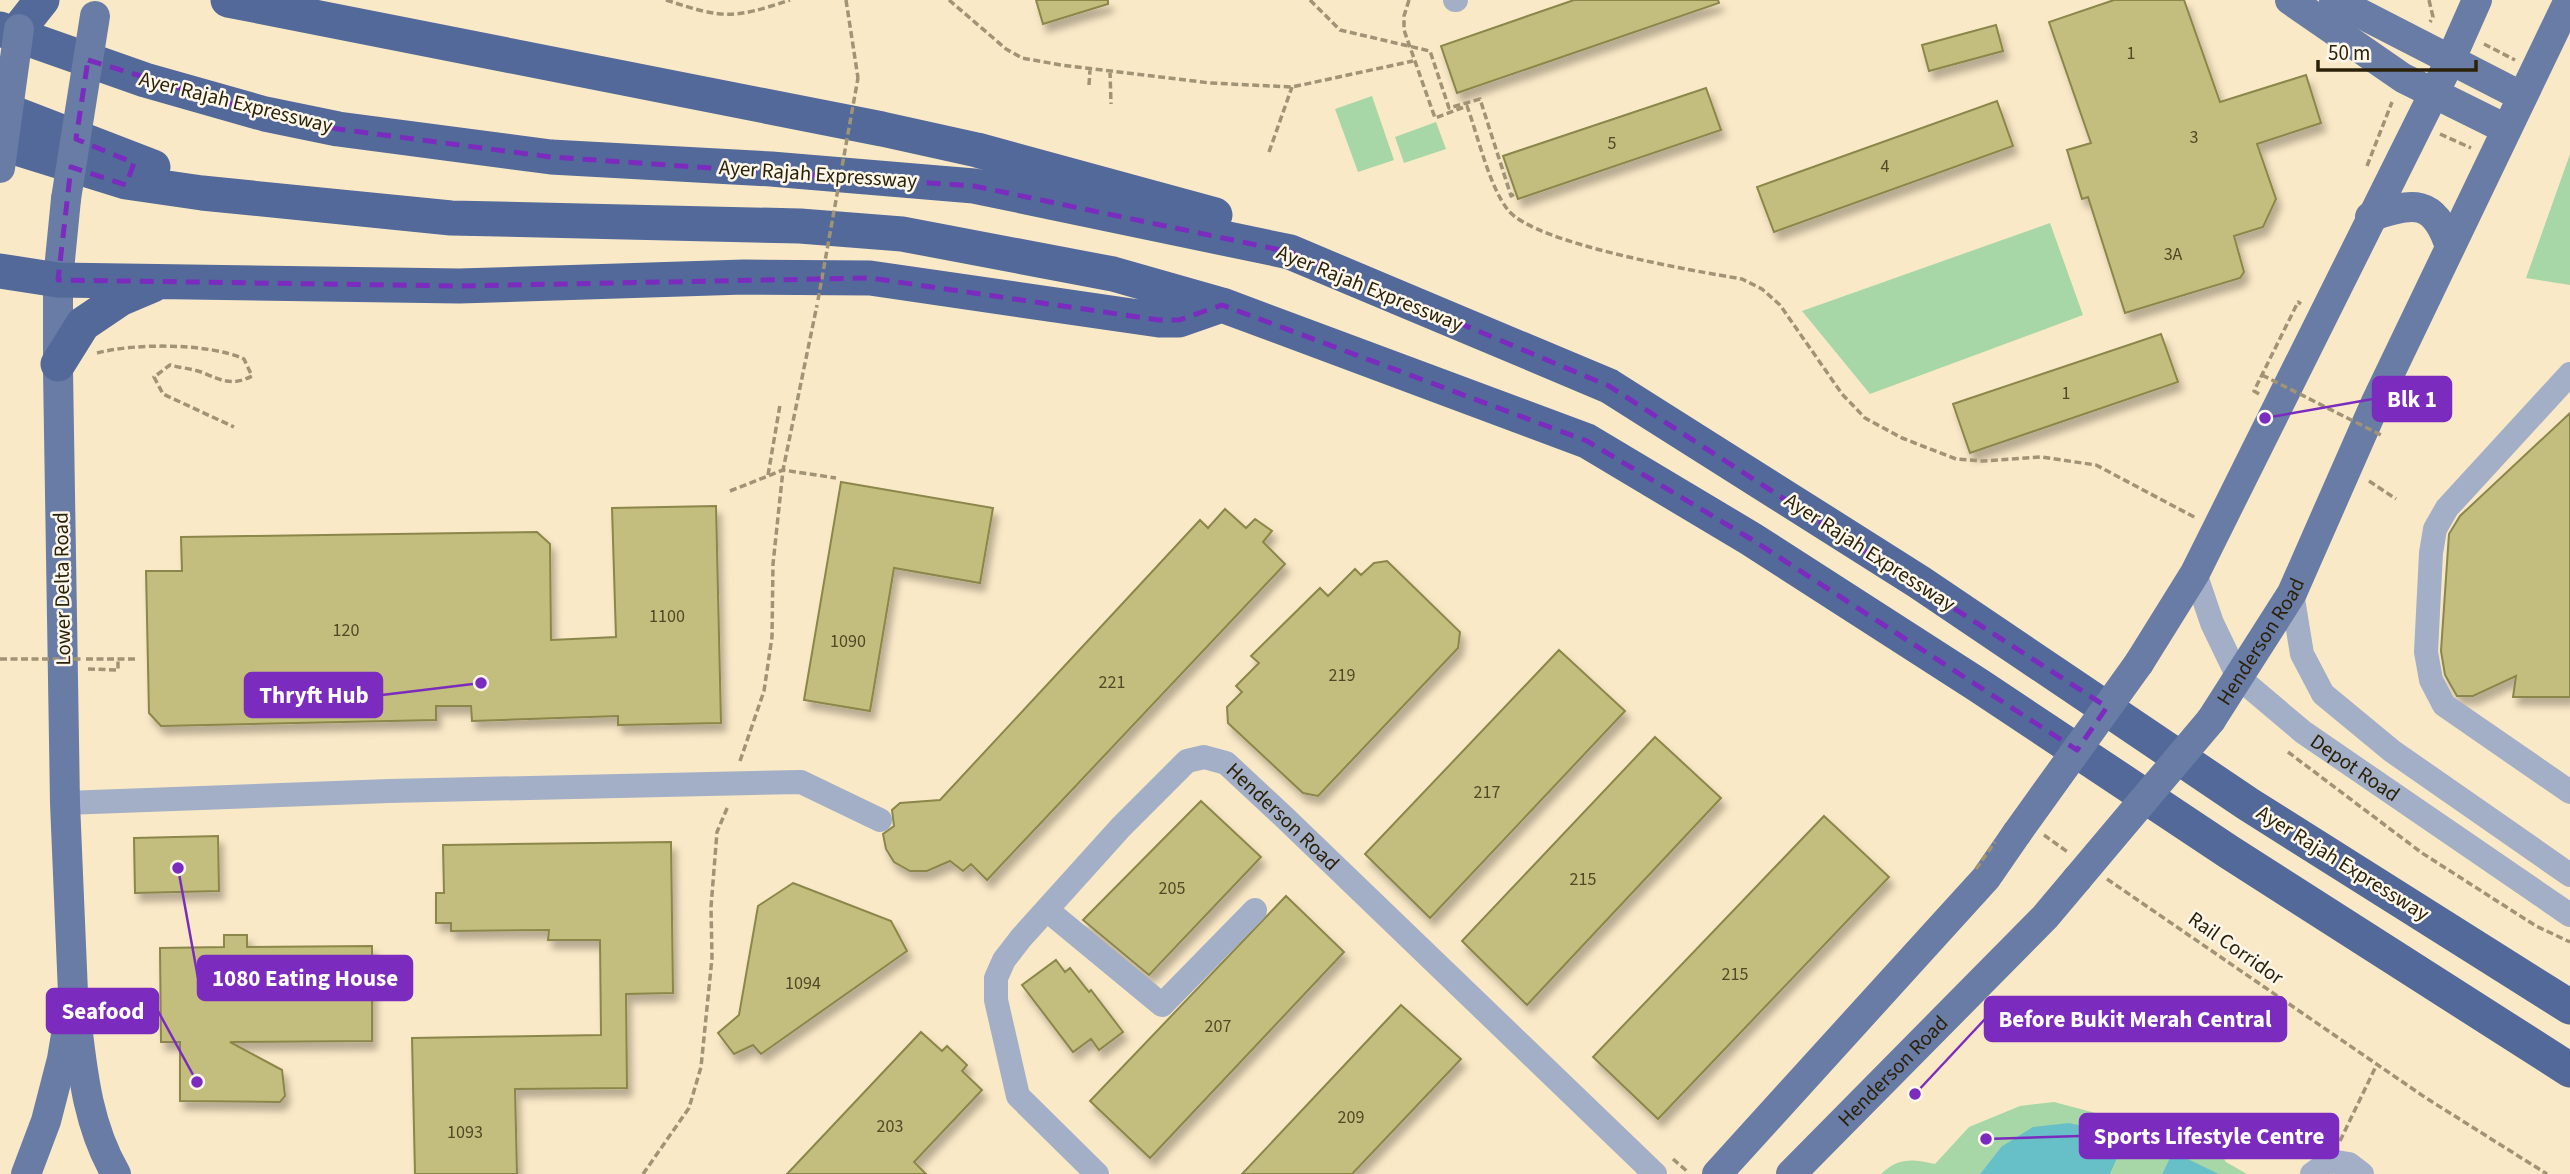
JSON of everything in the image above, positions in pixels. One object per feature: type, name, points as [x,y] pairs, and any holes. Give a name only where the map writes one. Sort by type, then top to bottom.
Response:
[{"type":"highway","points":[[229,0],[977,150],[1201,209],[1268,237],[1290,252]]},
{"type":"highway","name":"Ayer Rajah Expressway","points":[[25,11],[145,80],[265,114],[338,129],[551,157],[771,169],[974,186],[1290,252],[1609,386],[1976,620],[2248,804],[2570,1007]]},
{"type":"highway","points":[[0,108],[175,177],[202,193]]},
{"type":"highway","points":[[0,143],[99,175],[202,193],[451,218],[800,226],[902,233],[1113,274],[1222,305],[1587,441],[1751,539],[1979,685],[2229,852],[2570,1070]]},
{"type":"highway","points":[[0,271],[58,280],[459,286],[744,277],[870,278],[1159,320],[1179,320],[1222,305]]},
{"type":"highway","points":[[58,370],[83,324],[120,299],[163,281]]},
{"type":"main road","points":[[2290,0],[2393,72],[2506,129]]},
{"type":"main road","points":[[2334,0],[2450,61],[2528,83]]},
{"type":"main road","points":[[1717,1174],[2027,832],[2139,663],[2195,573],[2450,61],[2477,0]]},
{"type":"main road","name":"Henderson Road","points":[[1791,1174],[2045,917],[2211,720],[2292,593],[2376,402],[2569,0]]},
{"type":"main road","name":"Lower Delta Road","points":[[26,1174],[46,1121],[59,1072],[73,993],[65,803],[58,280],[66,200],[96,8]]},
{"type":"main road","points":[[0,168],[25,11]]},
{"type":"main road","points":[[2370,217],[2403,206],[2430,210],[2442,223],[2450,247]]},
{"type":"main road","points":[[73,993],[85,1094],[103,1152],[116,1174]]},
{"type":"street","points":[[2570,374],[2447,508],[2435,528],[2431,553],[2426,652],[2431,680],[2444,705],[2570,792]]},
{"type":"street","name":"Depot Road","points":[[2195,573],[2212,622],[2238,677],[2325,748],[2570,915]]},
{"type":"street","name":"Depot Road","points":[[2292,593],[2302,654],[2323,694],[2392,751],[2568,866]]},
{"type":"street","name":"Henderson Road","points":[[1097,1174],[1018,1096],[996,1000],[996,978],[1004,960],[1121,827],[1186,761],[1204,757],[1226,764],[1655,1174]]},
{"type":"street","points":[[65,803],[800,782],[880,820]]},
{"type":"street","points":[[1047,911],[1162,1005],[1255,910]]},
{"type":"street","points":[[2321,1168],[2349,1164],[2362,1174]]},
{"type":"path","points":[[666,0],[721,16],[749,14],[790,0]]},
{"type":"path","points":[[643,1174],[689,1108],[701,1067],[712,958],[711,907],[717,832],[727,809],[764,691],[772,637],[773,564],[783,470],[811,343],[858,78],[846,0]]},
{"type":"path","points":[[949,0],[1006,49],[1022,58],[1090,69],[1220,83],[1292,87],[1413,61]]},
{"type":"path","points":[[1310,0],[1340,30],[1430,51],[1449,108],[1480,99],[1511,196],[1516,193]]},
{"type":"path","points":[[1409,0],[1404,16],[1404,30],[1435,118],[1467,106],[1502,201],[1526,226],[1558,239],[1742,279],[1762,289],[1780,305],[1842,394],[1865,418],[1931,451],[1956,459],[1982,461],[2041,457],[2096,465],[2204,522]]},
{"type":"path","points":[[2429,0],[2433,18],[2461,33],[2528,83]]},
{"type":"path","points":[[1089,85],[1090,69]]},
{"type":"path","points":[[1110,71],[1111,104]]},
{"type":"path","points":[[1269,152],[1292,87]]},
{"type":"path","points":[[2390,105],[2417,124],[2492,158]]},
{"type":"path","points":[[58,370],[105,351],[148,346],[181,346],[232,353],[244,359],[252,376],[240,382],[218,381],[203,373],[170,365],[154,377],[163,394],[234,427]]},
{"type":"path","points":[[2262,375],[2381,435]]},
{"type":"path","points":[[768,476],[780,405]]},
{"type":"path","points":[[730,491],[783,470],[836,478]]},
{"type":"path","points":[[2366,480],[2396,499]]},
{"type":"path","points":[[0,659],[135,659]]},
{"type":"path","points":[[86,669],[118,670],[118,659]]},
{"type":"path","points":[[2282,746],[2422,853],[2536,926],[2570,942]]},
{"type":"path","name":"Rail Corridor","points":[[2027,832],[2547,1174]]},
{"type":"path","points":[[2321,1168],[2377,1064]]},
{"type":"highlighted area","points":[[88,60],[265,114],[338,129],[551,157],[974,186],[1290,252],[1609,386],[2107,707],[2077,750],[1751,539],[1587,441],[1222,305],[1179,320],[1159,320],[870,278],[459,286],[58,280],[71,167],[126,185],[134,163],[76,139]]},
{"type":"green space","points":[[1372,96],[1394,160],[1358,172],[1335,109]]},
{"type":"green space","points":[[1436,122],[1446,149],[1404,163],[1395,137]]},
{"type":"green space","points":[[2570,154],[2570,285],[2526,278]]},
{"type":"green space","points":[[2050,223],[2083,315],[1870,394],[1802,311]]},
{"type":"green space","points":[[2054,1102],[2122,1120],[2152,1143],[2171,1136],[2195,1137],[2215,1144],[2226,1162],[2247,1174],[2219,1174],[2173,1153],[2162,1174],[2110,1174],[2125,1141],[2001,1147],[1980,1174],[1881,1174],[1900,1162],[1920,1161],[1935,1164],[1969,1127],[2020,1106]]},
{"type":"water","points":[[2069,1123],[2097,1129],[2125,1141],[2110,1174],[1980,1174],[2001,1147],[2033,1127]]},
{"type":"water","points":[[2173,1152],[2219,1174],[2162,1174]]},
{"type":"building","points":[[1036,0],[1108,0],[1108,4],[1043,24]]},
{"type":"building","points":[[1574,0],[1718,0],[1719,3],[1457,93],[1441,46]]},
{"type":"building","points":[[2114,0],[2184,0],[2220,102],[2306,75],[2321,123],[2257,144],[2276,199],[2263,227],[2234,236],[2244,272],[2240,278],[2125,313],[2088,197],[2082,199],[2067,150],[2091,143],[2049,22]]},
{"type":"building","points":[[1996,25],[2003,51],[1929,71],[1922,45]]},
{"type":"building","points":[[1706,88],[1721,130],[1518,199],[1503,156]]},
{"type":"building","points":[[1997,101],[2013,146],[1774,232],[1757,187]]},
{"type":"building","points":[[2161,334],[2178,382],[1970,453],[1953,404]]},
{"type":"building","points":[[2570,413],[2570,697],[2513,697],[2516,676],[2473,696],[2457,696],[2445,675],[2441,651],[2449,534],[2460,516]]},
{"type":"building","points":[[841,482],[993,508],[980,583],[894,568],[870,711],[804,700]]},
{"type":"building","points":[[716,506],[721,723],[618,725],[618,716],[472,721],[471,706],[436,706],[436,720],[161,726],[149,713],[146,571],[182,571],[181,537],[537,532],[550,544],[551,640],[616,637],[612,508]]},
{"type":"building","points":[[1225,509],[1246,528],[1255,519],[1272,531],[1263,542],[1285,564],[987,880],[971,864],[963,871],[950,861],[927,871],[910,871],[894,862],[886,849],[883,834],[894,826],[892,810],[900,803],[940,800],[1200,520],[1208,528]]},
{"type":"building","points":[[1387,561],[1460,632],[1458,648],[1318,796],[1303,793],[1228,723],[1227,707],[1242,692],[1236,686],[1259,663],[1251,656],[1320,588],[1328,596],[1355,569],[1361,575],[1374,563]]},
{"type":"building","points":[[1559,650],[1625,711],[1430,918],[1365,854]]},
{"type":"building","points":[[1655,737],[1721,798],[1527,1005],[1462,941]]},
{"type":"building","points":[[1201,801],[1261,857],[1149,975],[1083,920]]},
{"type":"building","points":[[1824,816],[1889,877],[1658,1119],[1593,1057]]},
{"type":"building","points":[[218,836],[219,891],[135,893],[134,838]]},
{"type":"building","points":[[671,842],[673,993],[626,994],[627,1088],[515,1089],[517,1174],[415,1174],[412,1038],[601,1035],[600,940],[548,940],[549,930],[451,931],[451,923],[436,923],[436,893],[444,893],[443,845]]},
{"type":"building","points":[[793,883],[891,921],[907,951],[761,1054],[753,1045],[734,1054],[718,1033],[739,1015],[758,906]]},
{"type":"building","points":[[1286,896],[1344,952],[1150,1158],[1090,1101]]},
{"type":"building","points":[[224,935],[247,935],[247,947],[372,946],[372,1041],[230,1042],[282,1070],[285,1096],[280,1102],[180,1101],[180,1042],[161,1042],[160,948],[224,947]]},
{"type":"building","points":[[1056,960],[1065,972],[1070,968],[1089,992],[1091,990],[1123,1032],[1099,1050],[1091,1039],[1073,1052],[1022,985]]},
{"type":"building","points":[[1401,1005],[1461,1059],[1352,1174],[1242,1174]]},
{"type":"building","points":[[921,1032],[942,1051],[947,1046],[967,1065],[962,1071],[982,1090],[914,1162],[926,1174],[787,1174]]},
{"type":"place","name":"Blk 1","points":[[2265,418]]},
{"type":"place","name":"Thryft Hub","points":[[481,683]]},
{"type":"place","name":"1080 Eating House","points":[[178,868]]},
{"type":"place","name":"Seafood","points":[[197,1082]]},
{"type":"place","name":"Before Bukit Merah Central","points":[[1915,1094]]},
{"type":"place","name":"Sports Lifestyle Centre","points":[[1986,1139]]}]
